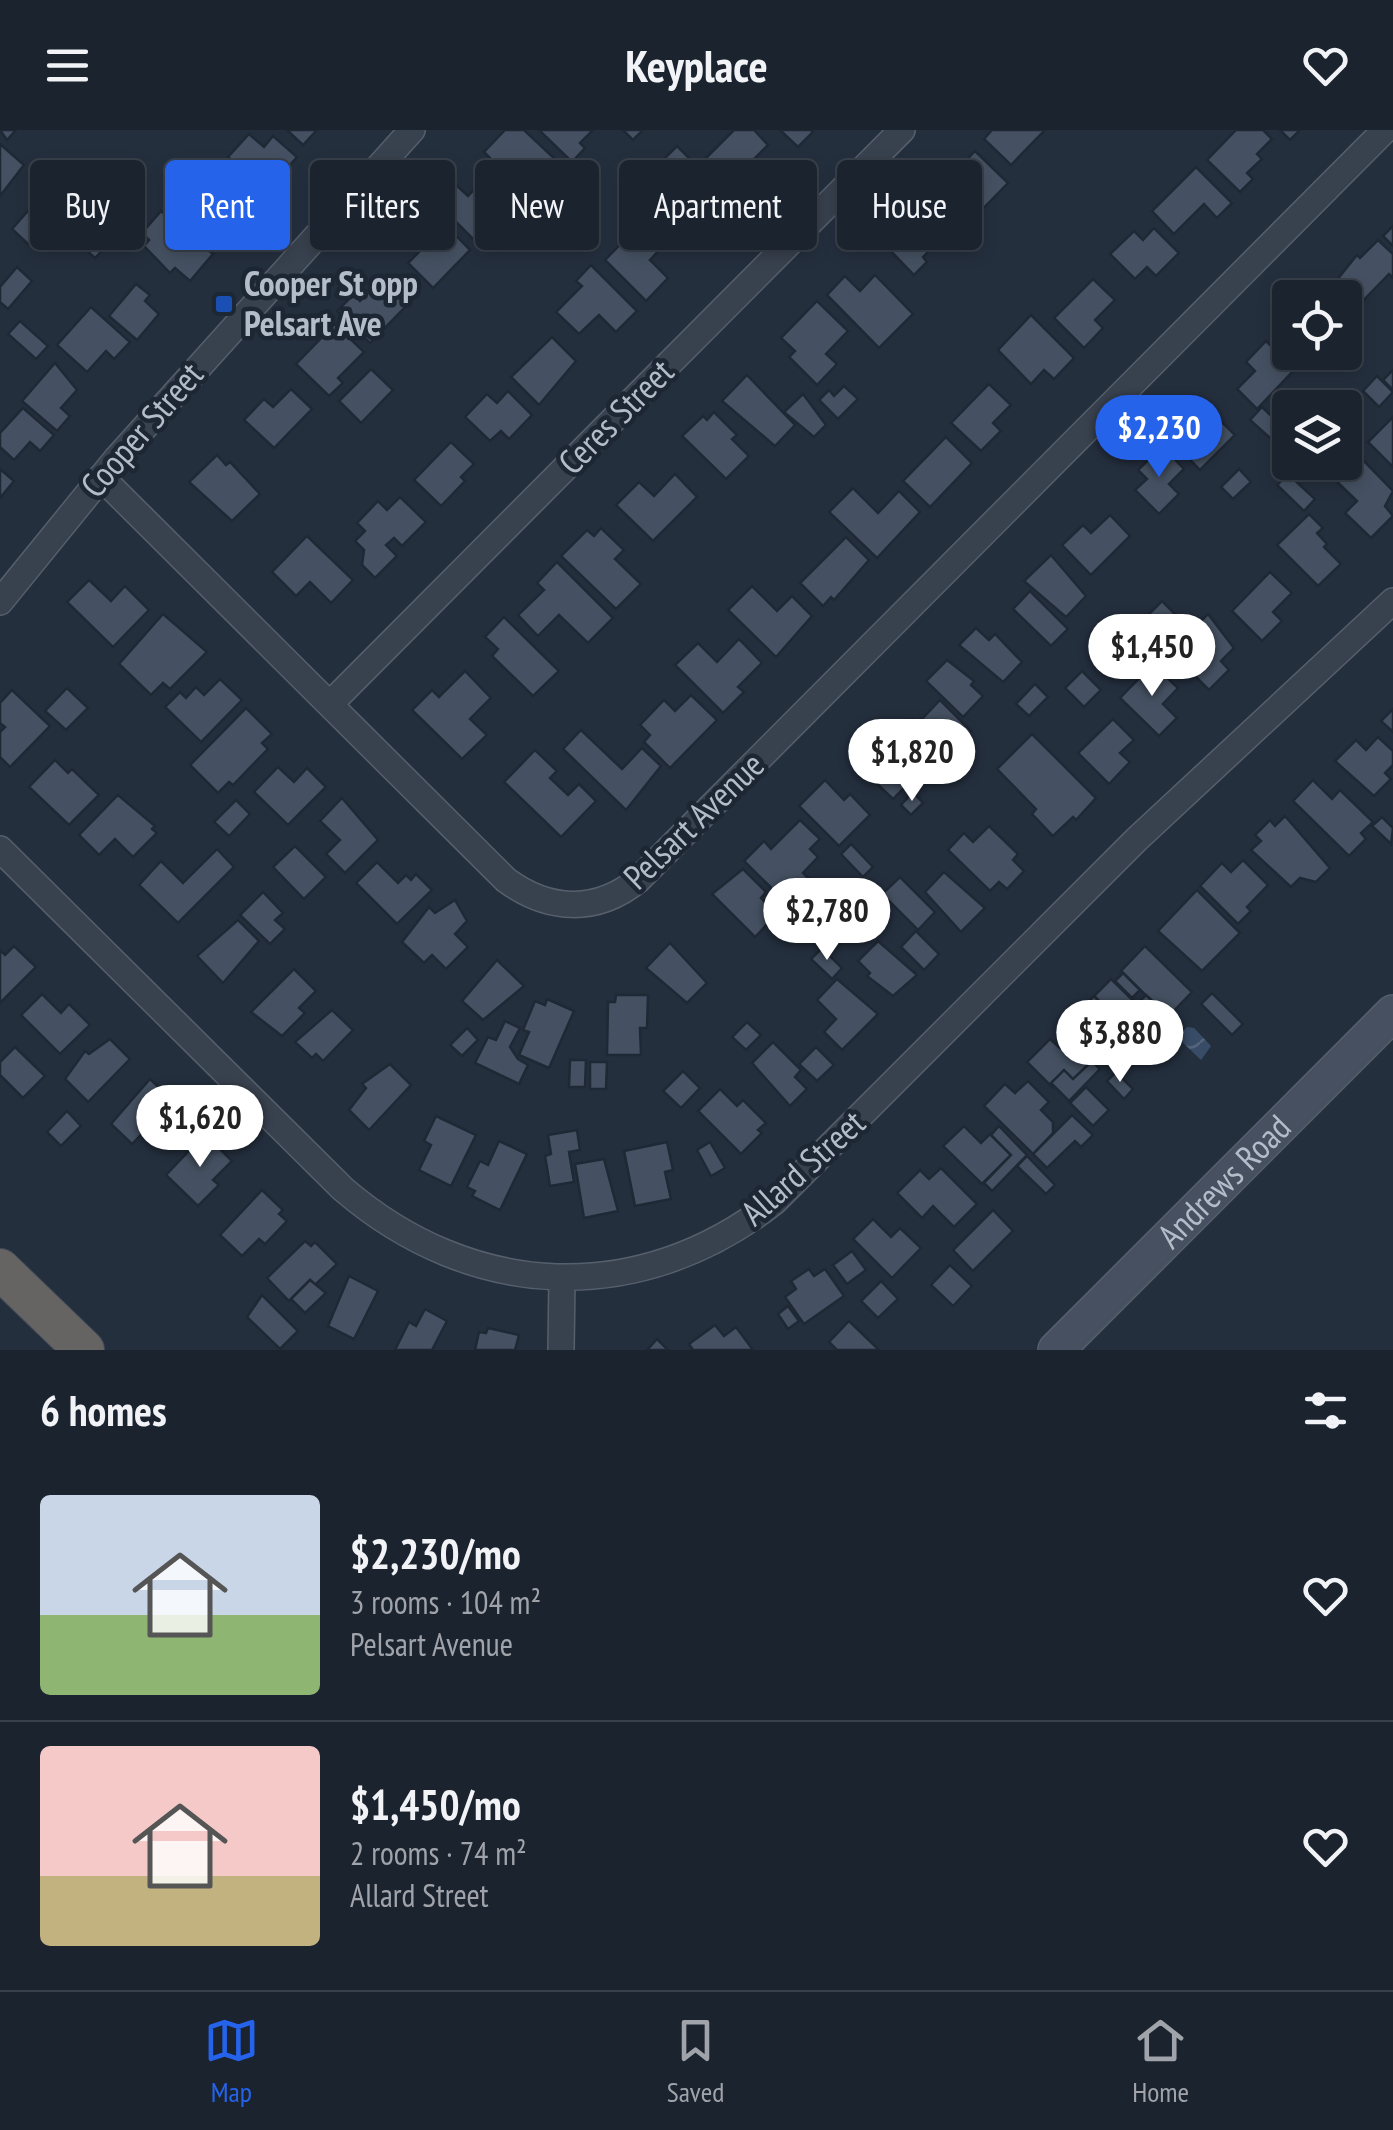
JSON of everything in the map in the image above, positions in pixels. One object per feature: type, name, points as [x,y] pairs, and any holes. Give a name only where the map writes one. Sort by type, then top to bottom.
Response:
[{"type":"highway","points":[[0,1269],[84,1350]]},
{"type":"main road","name":"Andrews Road","points":[[1056,1350],[1393,1013]]},
{"type":"street","name":"Cooper Street","points":[[0,602],[101,476],[412,130]]},
{"type":"street","name":"Ceres Street","points":[[330,704],[902,130]]},
{"type":"street","name":"Pelsart Avenue","points":[[101,476],[520,890],[553,904],[576,906],[627,889],[1385,130]]},
{"type":"street","name":"Allard Street","points":[[0,848],[366,1208],[420,1244],[516,1274],[562,1278],[630,1270],[684,1256],[742,1226],[774,1202],[1137,839],[1393,601]]},
{"type":"street","points":[[561,1350],[562,1278]]},
{"type":"water","points":[[1187,1027],[1194,1028],[1211,1046],[1201,1060],[1177,1037]]},
{"type":"building","points":[[0,130],[16,130],[7,140]]},
{"type":"building","points":[[287,130],[317,130],[303,145]]},
{"type":"building","points":[[505,130],[524,130],[556,160],[492,160],[484,152]]},
{"type":"building","points":[[539,130],[593,130],[580,143],[585,148],[570,160]]},
{"type":"building","points":[[623,130],[643,130],[633,140]]},
{"type":"building","points":[[734,130],[754,130],[768,145],[753,160],[705,159]]},
{"type":"building","points":[[780,130],[811,130],[813,132],[798,147]]},
{"type":"building","points":[[992,130],[1045,130],[1011,165],[984,139]]},
{"type":"building","points":[[1236,130],[1263,130],[1272,139],[1257,154],[1262,159],[1247,173],[1253,179],[1240,192],[1207,160]]},
{"type":"building","points":[[1280,130],[1300,130],[1290,140]]},
{"type":"building","points":[[249,134],[264,147],[273,136],[297,157],[290,165],[290,160],[228,157]]},
{"type":"building","points":[[0,144],[24,165],[0,196]]},
{"type":"building","points":[[677,146],[691,160],[663,160]]},
{"type":"building","points":[[975,151],[1008,183],[982,210],[982,160],[967,160]]},
{"type":"building","points":[[1196,167],[1232,203],[1217,218],[1204,204],[1174,234],[1152,211]]},
{"type":"building","points":[[455,184],[468,196],[475,189],[474,240],[455,221]]},
{"type":"building","points":[[30,209],[29,245],[12,229]]},
{"type":"building","points":[[161,211],[165,214],[165,250],[208,250],[213,254],[190,281],[175,268],[170,273],[145,247],[149,240],[145,230]]},
{"type":"building","points":[[1393,226],[1393,246],[1383,236]]},
{"type":"building","points":[[1154,228],[1179,253],[1156,276],[1147,267],[1135,279],[1110,254],[1134,231],[1143,240]]},
{"type":"building","points":[[455,235],[470,250],[433,288],[408,263],[421,250],[455,250]]},
{"type":"building","points":[[1378,240],[1393,254],[1393,278],[1389,274],[1362,302],[1362,280],[1337,280],[1357,255],[1360,258]]},
{"type":"building","points":[[619,246],[619,250],[659,250],[650,260],[668,278],[646,301],[605,260]]},
{"type":"building","points":[[86,250],[103,250],[95,258]]},
{"type":"building","points":[[890,250],[930,250],[923,257],[927,262],[914,275]]},
{"type":"building","points":[[591,265],[637,311],[616,332],[599,315],[579,334],[556,312],[582,286],[576,281]]},
{"type":"building","points":[[17,267],[32,281],[8,309],[0,302],[0,287]]},
{"type":"building","points":[[875,275],[913,314],[879,348],[827,295],[845,276],[860,291]]},
{"type":"building","points":[[389,278],[412,300],[370,343],[337,311],[354,294],[360,301],[369,292],[372,295]]},
{"type":"building","points":[[1093,279],[1115,300],[1095,320],[1103,328],[1084,348],[1054,318]]},
{"type":"building","points":[[136,284],[150,295],[145,301],[159,314],[137,340],[109,316]]},
{"type":"building","points":[[817,301],[848,331],[826,354],[837,364],[817,385],[789,357],[795,351],[781,338]]},
{"type":"building","points":[[91,307],[130,342],[114,359],[106,351],[87,372],[57,345]]},
{"type":"building","points":[[1031,315],[1074,358],[1054,379],[1044,370],[1031,384],[998,350]]},
{"type":"building","points":[[20,321],[48,346],[36,359],[8,334]]},
{"type":"building","points":[[335,324],[364,352],[338,378],[343,383],[329,396],[296,364]]},
{"type":"building","points":[[552,337],[576,361],[539,405],[511,377]]},
{"type":"building","points":[[1266,341],[1272,347],[1272,370],[1294,370],[1257,409],[1237,389],[1255,371],[1246,362]]},
{"type":"building","points":[[55,363],[77,390],[61,408],[70,416],[57,431],[22,401]]},
{"type":"building","points":[[371,369],[393,390],[361,423],[339,401]]},
{"type":"building","points":[[1393,370],[1393,390],[1383,380]]},
{"type":"building","points":[[747,375],[795,425],[775,446],[722,401]]},
{"type":"building","points":[[1377,376],[1393,392],[1379,407],[1363,391]]},
{"type":"building","points":[[989,384],[1011,405],[993,423],[1001,431],[981,451],[951,423]]},
{"type":"building","points":[[844,386],[858,399],[838,419],[819,400],[829,390],[834,396]]},
{"type":"building","points":[[291,389],[312,409],[274,448],[244,420],[264,399],[273,407]]},
{"type":"building","points":[[508,391],[532,415],[509,439],[501,431],[490,441],[465,417],[487,394],[497,403]]},
{"type":"building","points":[[803,394],[826,425],[814,437],[784,412]]},
{"type":"building","points":[[1262,407],[1272,416],[1272,436],[1270,438],[1250,420]]},
{"type":"building","points":[[23,408],[54,435],[40,451],[30,442],[14,460],[0,447],[0,433]]},
{"type":"building","points":[[1211,411],[1235,435],[1200,470],[1176,445],[1185,436],[1180,430],[1195,414],[1201,421]]},
{"type":"building","points":[[714,412],[737,435],[732,439],[749,456],[726,479],[682,436],[703,416],[707,420]]},
{"type":"building","points":[[1393,417],[1393,467],[1368,442]]},
{"type":"building","points":[[946,437],[972,463],[930,507],[903,481]]},
{"type":"building","points":[[451,442],[474,464],[461,477],[465,481],[441,506],[414,480]]},
{"type":"building","points":[[1162,446],[1184,469],[1169,484],[1179,494],[1159,514],[1135,490],[1147,479],[1138,470]]},
{"type":"building","points":[[217,455],[226,465],[230,462],[260,494],[232,521],[189,482]]},
{"type":"building","points":[[1362,459],[1393,491],[1385,506],[1393,516],[1371,538],[1345,513],[1357,501],[1335,480],[1362,480]]},
{"type":"building","points":[[0,469],[14,481],[0,498]]},
{"type":"building","points":[[1239,469],[1251,482],[1233,499],[1221,487]]},
{"type":"building","points":[[675,474],[697,497],[653,541],[616,505],[639,482],[654,496]]},
{"type":"building","points":[[1282,480],[1294,480],[1315,499],[1304,511],[1277,485]]},
{"type":"building","points":[[853,488],[878,513],[899,491],[920,512],[877,558],[829,512]]},
{"type":"building","points":[[400,497],[426,522],[402,546],[394,538],[386,545],[397,556],[375,578],[362,565],[364,550],[355,541],[365,531],[357,523],[378,501],[387,510]]},
{"type":"building","points":[[1309,514],[1323,528],[1317,533],[1327,544],[1324,547],[1341,564],[1318,586],[1277,545]]},
{"type":"building","points":[[1110,515],[1130,536],[1091,575],[1062,545],[1083,525],[1091,533]]},
{"type":"building","points":[[601,528],[624,550],[615,559],[641,584],[616,609],[561,556],[587,530],[594,536]]},
{"type":"building","points":[[307,536],[353,580],[331,603],[310,582],[296,596],[272,572]]},
{"type":"building","points":[[846,537],[869,560],[834,600],[831,597],[823,606],[800,583]]},
{"type":"building","points":[[1051,555],[1086,596],[1066,617],[1024,581]]},
{"type":"building","points":[[557,562],[613,618],[588,643],[559,615],[538,636],[518,615],[544,590],[537,583]]},
{"type":"building","points":[[1270,572],[1292,593],[1273,612],[1282,621],[1262,641],[1232,611]]},
{"type":"building","points":[[89,580],[111,601],[125,586],[149,610],[113,647],[67,602]]},
{"type":"building","points":[[752,586],[777,611],[792,596],[812,616],[776,657],[728,610]]},
{"type":"building","points":[[1030,591],[1068,629],[1051,646],[1013,609]]},
{"type":"building","points":[[1162,601],[1191,630],[1168,653],[1139,624]]},
{"type":"building","points":[[163,614],[207,652],[170,689],[163,683],[151,695],[119,664]]},
{"type":"building","points":[[1208,614],[1234,648],[1221,661],[1229,670],[1209,690],[1176,657],[1200,634],[1194,628]]},
{"type":"building","points":[[504,617],[559,671],[533,696],[492,656],[498,649],[485,637]]},
{"type":"building","points":[[1129,622],[1147,640],[1125,664],[1106,646]]},
{"type":"building","points":[[976,628],[989,640],[995,634],[1022,662],[1003,682],[959,645]]},
{"type":"building","points":[[739,639],[762,663],[738,687],[744,692],[723,713],[675,665],[698,643],[717,662]]},
{"type":"building","points":[[947,660],[974,681],[971,685],[983,696],[963,717],[926,681]]},
{"type":"building","points":[[1153,664],[1178,688],[1163,704],[1177,718],[1159,736],[1120,698]]},
{"type":"building","points":[[465,671],[491,698],[470,719],[487,735],[462,759],[412,710],[432,690],[439,697]]},
{"type":"building","points":[[1082,671],[1101,690],[1084,707],[1065,688]]},
{"type":"building","points":[[220,679],[242,700],[201,742],[165,707],[180,692],[186,698],[196,687],[204,695]]},
{"type":"building","points":[[1035,684],[1048,697],[1029,716],[1016,704]]},
{"type":"building","points":[[67,688],[88,708],[66,730],[45,711]]},
{"type":"building","points":[[12,690],[50,726],[10,767],[0,757],[0,732],[5,727],[0,723],[0,703]]},
{"type":"building","points":[[691,695],[717,720],[670,768],[644,742],[650,735],[640,725],[664,700],[675,711]]},
{"type":"building","points":[[940,700],[971,731],[951,751],[921,720]]},
{"type":"building","points":[[246,708],[272,734],[262,743],[268,749],[233,785],[229,782],[218,793],[190,765]]},
{"type":"building","points":[[1393,709],[1393,732],[1381,721]]},
{"type":"building","points":[[912,719],[942,749],[893,799],[873,780],[880,773],[859,752],[867,745],[863,741],[883,721],[897,734]]},
{"type":"building","points":[[1113,719],[1134,740],[1120,753],[1130,762],[1109,784],[1078,753]]},
{"type":"building","points":[[581,730],[622,769],[642,748],[661,766],[626,810],[563,749]]},
{"type":"building","points":[[1032,734],[1096,798],[1076,820],[1073,817],[1053,836],[1032,814],[1036,809],[997,769]]},
{"type":"building","points":[[1378,737],[1393,751],[1393,765],[1385,773],[1391,779],[1374,796],[1335,761],[1356,740],[1366,750]]},
{"type":"building","points":[[535,750],[557,771],[550,778],[568,795],[579,784],[596,801],[561,837],[504,782]]},
{"type":"building","points":[[55,760],[68,773],[72,769],[99,795],[69,825],[29,787]]},
{"type":"building","points":[[278,767],[294,782],[307,768],[326,787],[288,825],[254,792]]},
{"type":"building","points":[[825,780],[844,800],[850,794],[870,815],[839,846],[799,806]]},
{"type":"building","points":[[1313,780],[1332,799],[1340,790],[1373,822],[1361,833],[1366,839],[1349,856],[1293,801]]},
{"type":"building","points":[[913,792],[923,803],[911,815],[901,805]]},
{"type":"building","points":[[118,795],[155,826],[152,829],[157,833],[133,857],[115,839],[99,855],[79,835]]},
{"type":"building","points":[[342,798],[378,840],[345,873],[326,854],[340,840],[320,821]]},
{"type":"building","points":[[236,800],[250,814],[229,836],[214,822]]},
{"type":"building","points":[[1285,816],[1330,868],[1316,882],[1300,878],[1291,887],[1251,850],[1261,841],[1255,835],[1270,820],[1275,826]]},
{"type":"building","points":[[1382,817],[1393,828],[1391,844],[1372,826]]},
{"type":"building","points":[[800,820],[820,839],[810,849],[818,857],[803,873],[826,896],[803,919],[744,861],[764,841],[771,849]]},
{"type":"building","points":[[989,826],[1018,854],[1013,860],[1024,871],[1007,889],[999,882],[990,891],[948,850],[964,833],[973,842]]},
{"type":"building","points":[[851,844],[873,867],[863,877],[841,854]]},
{"type":"building","points":[[295,846],[326,877],[304,899],[273,867]]},
{"type":"building","points":[[217,849],[234,867],[178,923],[139,885],[161,861],[183,883]]},
{"type":"building","points":[[1243,860],[1268,885],[1247,907],[1251,911],[1238,924],[1200,886],[1222,863],[1231,872]]},
{"type":"building","points":[[377,862],[398,883],[406,875],[411,880],[416,874],[432,890],[397,924],[356,883]]},
{"type":"building","points":[[743,869],[766,892],[761,898],[777,914],[755,937],[712,894]]},
{"type":"building","points":[[944,872],[985,908],[961,932],[925,892]]},
{"type":"building","points":[[900,877],[935,912],[918,930],[882,894]]},
{"type":"building","points":[[1197,890],[1240,933],[1202,971],[1158,931]]},
{"type":"building","points":[[263,892],[283,913],[275,920],[285,929],[270,944],[240,915]]},
{"type":"building","points":[[455,900],[467,921],[455,934],[468,947],[446,969],[432,955],[424,963],[402,942],[429,907],[435,913]]},
{"type":"building","points":[[238,920],[259,941],[223,983],[197,956]]},
{"type":"building","points":[[916,931],[939,954],[924,970],[901,947]]},
{"type":"building","points":[[878,941],[917,975],[893,996],[867,976],[870,973],[858,961]]},
{"type":"building","points":[[670,943],[707,983],[687,1003],[646,968]]},
{"type":"building","points":[[14,946],[36,967],[0,1003],[0,950],[5,955]]},
{"type":"building","points":[[1145,946],[1192,992],[1168,1017],[1121,971]]},
{"type":"building","points":[[822,948],[842,968],[832,979],[811,959]]},
{"type":"building","points":[[497,960],[524,986],[483,1020],[462,1001]]},
{"type":"building","points":[[294,969],[316,991],[299,1008],[305,1013],[282,1036],[251,1012]]},
{"type":"building","points":[[1123,973],[1140,990],[1132,998],[1115,981]]},
{"type":"building","points":[[837,979],[878,1014],[842,1050],[824,1032],[836,1019],[817,1000]]},
{"type":"building","points":[[1111,979],[1152,1019],[1141,1029],[1148,1035],[1116,1067],[1083,1034],[1087,1030],[1112,1055],[1142,1025],[1121,1005],[1112,1014],[1094,996]]},
{"type":"building","points":[[1212,993],[1243,1024],[1232,1035],[1201,1004]]},
{"type":"building","points":[[42,994],[61,1013],[69,1004],[90,1025],[60,1054],[21,1015]]},
{"type":"building","points":[[616,995],[648,995],[647,1028],[640,1028],[641,1055],[607,1055],[608,1002],[615,1002]]},
{"type":"building","points":[[1146,995],[1168,1016],[1159,1025],[1138,1003]]},
{"type":"building","points":[[1094,996],[1112,1014],[1121,1005],[1142,1025],[1112,1055],[1074,1017]]},
{"type":"building","points":[[547,999],[574,1011],[549,1068],[519,1055],[529,1032],[523,1030],[535,1001],[545,1005]]},
{"type":"building","points":[[332,1010],[353,1030],[323,1061],[316,1054],[312,1058],[295,1042]]},
{"type":"building","points":[[1152,1019],[1169,1036],[1158,1048],[1140,1030]]},
{"type":"building","points":[[505,1021],[520,1028],[510,1047],[528,1065],[519,1084],[475,1063],[488,1037],[496,1040]]},
{"type":"building","points":[[747,1022],[761,1035],[746,1050],[732,1037]]},
{"type":"building","points":[[467,1028],[478,1040],[462,1056],[450,1045]]},
{"type":"building","points":[[1071,1037],[1096,1062],[1074,1084],[1066,1075],[1053,1088],[1027,1062],[1050,1039],[1060,1048]]},
{"type":"building","points":[[110,1039],[130,1059],[88,1102],[65,1079],[85,1051],[89,1054]]},
{"type":"building","points":[[773,1042],[801,1070],[795,1077],[807,1089],[790,1106],[752,1063]]},
{"type":"building","points":[[15,1047],[45,1076],[23,1098],[0,1075],[0,1062]]},
{"type":"building","points":[[816,1047],[834,1065],[817,1081],[799,1064]]},
{"type":"building","points":[[570,1060],[586,1060],[585,1087],[569,1087]]},
{"type":"building","points":[[1092,1061],[1100,1069],[1069,1101],[1051,1083],[1064,1070],[1073,1079]]},
{"type":"building","points":[[590,1062],[607,1062],[606,1089],[590,1089]]},
{"type":"building","points":[[390,1064],[411,1085],[369,1130],[349,1110],[366,1088],[362,1084]]},
{"type":"building","points":[[683,1071],[700,1088],[681,1108],[663,1091]]},
{"type":"building","points":[[1116,1072],[1133,1089],[1124,1099],[1107,1081]]},
{"type":"building","points":[[150,1079],[168,1096],[155,1109],[160,1115],[132,1144],[111,1124]]},
{"type":"building","points":[[1028,1081],[1049,1102],[1041,1110],[1053,1122],[1053,1133],[1033,1154],[984,1106],[1005,1084],[1015,1093]]},
{"type":"building","points":[[1086,1087],[1109,1110],[1093,1126],[1070,1103]]},
{"type":"building","points":[[720,1089],[737,1106],[743,1100],[766,1123],[758,1130],[762,1133],[741,1154],[698,1111]]},
{"type":"building","points":[[67,1111],[81,1126],[61,1146],[47,1132]]},
{"type":"building","points":[[1072,1115],[1093,1135],[1081,1147],[1075,1141],[1047,1168],[1033,1154]]},
{"type":"building","points":[[436,1116],[476,1135],[451,1186],[419,1170],[431,1145],[424,1141]]},
{"type":"building","points":[[964,1126],[981,1143],[990,1134],[1011,1155],[982,1184],[943,1146]]},
{"type":"building","points":[[999,1126],[1027,1155],[992,1191],[984,1183],[1011,1155],[991,1135]]},
{"type":"building","points":[[577,1130],[580,1150],[569,1152],[574,1182],[550,1186],[545,1156],[551,1154],[548,1135]]},
{"type":"building","points":[[205,1134],[232,1161],[213,1180],[219,1185],[198,1206],[166,1175]]},
{"type":"building","points":[[499,1141],[527,1154],[500,1210],[472,1196],[475,1191],[467,1187],[480,1161],[488,1165]]},
{"type":"building","points":[[667,1142],[673,1170],[665,1172],[671,1199],[635,1206],[624,1151]]},
{"type":"building","points":[[710,1142],[725,1168],[711,1176],[697,1150]]},
{"type":"building","points":[[1027,1156],[1055,1185],[1046,1194],[1017,1166]]},
{"type":"building","points":[[604,1159],[618,1211],[584,1218],[575,1164]]},
{"type":"building","points":[[941,1168],[977,1204],[954,1227],[933,1206],[922,1218],[897,1193],[920,1170],[929,1179]]},
{"type":"building","points":[[262,1190],[283,1210],[279,1214],[287,1221],[265,1244],[259,1239],[242,1256],[220,1235]]},
{"type":"building","points":[[993,1210],[1013,1231],[973,1271],[953,1250]]},
{"type":"building","points":[[873,1219],[891,1237],[900,1228],[921,1248],[892,1278],[853,1239]]},
{"type":"building","points":[[305,1241],[311,1246],[315,1242],[337,1264],[315,1285],[310,1280],[289,1301],[267,1278]]},
{"type":"building","points":[[852,1251],[866,1270],[847,1284],[833,1265]]},
{"type":"building","points":[[950,1265],[972,1286],[953,1306],[931,1285]]},
{"type":"building","points":[[809,1269],[814,1276],[825,1269],[844,1296],[804,1324],[785,1297],[796,1289],[791,1281]]},
{"type":"building","points":[[349,1276],[378,1291],[354,1339],[328,1326]]},
{"type":"building","points":[[310,1280],[326,1293],[305,1313],[291,1299]]},
{"type":"building","points":[[881,1281],[898,1299],[878,1318],[861,1301]]},
{"type":"building","points":[[262,1295],[298,1331],[280,1349],[247,1317]]},
{"type":"building","points":[[788,1306],[799,1321],[788,1329],[778,1314]]},
{"type":"building","points":[[425,1309],[447,1321],[432,1350],[395,1350],[409,1322],[416,1326]]},
{"type":"building","points":[[849,1321],[879,1350],[837,1350],[829,1342]]},
{"type":"building","points":[[715,1325],[724,1336],[736,1327],[753,1350],[693,1350],[689,1344]]},
{"type":"building","points":[[488,1328],[519,1335],[515,1350],[475,1350],[479,1332],[486,1333]]},
{"type":"building","points":[[657,1339],[668,1350],[647,1350]]},
{"type":"place","name":"Cooper St opp Pelsart Ave","points":[[224,304]]}]
